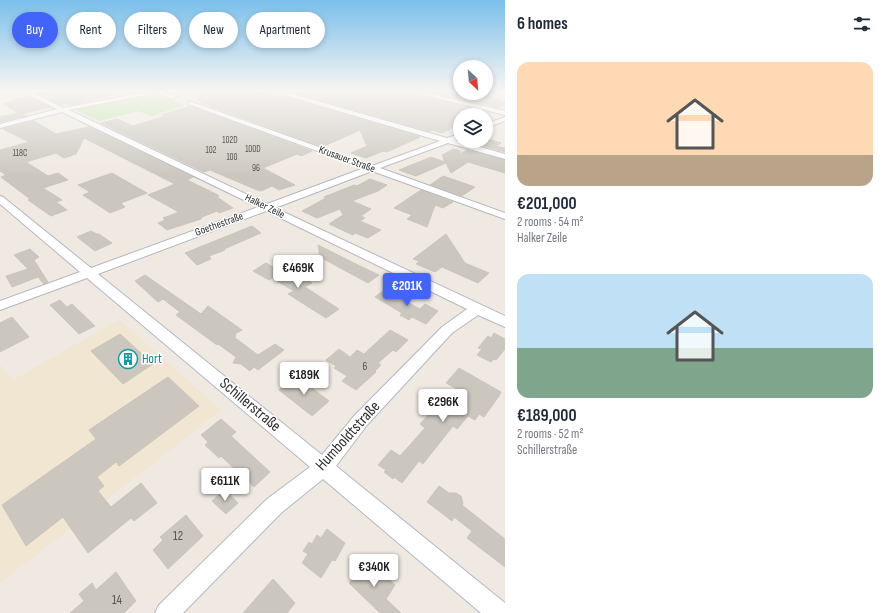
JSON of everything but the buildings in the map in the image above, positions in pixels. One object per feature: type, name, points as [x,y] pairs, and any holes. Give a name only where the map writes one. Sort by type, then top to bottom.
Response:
[{"type":"street","points":[[0,126],[26,120]]},
{"type":"street","name":"Halker Zeile","points":[[82,120],[505,322]]},
{"type":"street","name":"Krusauer Straße","points":[[236,120],[505,216]]},
{"type":"street","points":[[376,120],[505,157]]},
{"type":"street","points":[[493,123],[503,120]]},
{"type":"street","name":"Goethestraße","points":[[0,306],[453,138]]},
{"type":"street","name":"Schillerstraße","points":[[0,199],[499,613]]},
{"type":"street","name":"Humboldtstraße","points":[[167,613],[274,506],[324,467],[361,420],[448,330],[477,309]]},
{"type":"shaded area","points":[[119,320],[221,410],[0,583],[0,365],[13,380]]},
{"type":"place","name":"Hort","points":[[128,359]]}]
